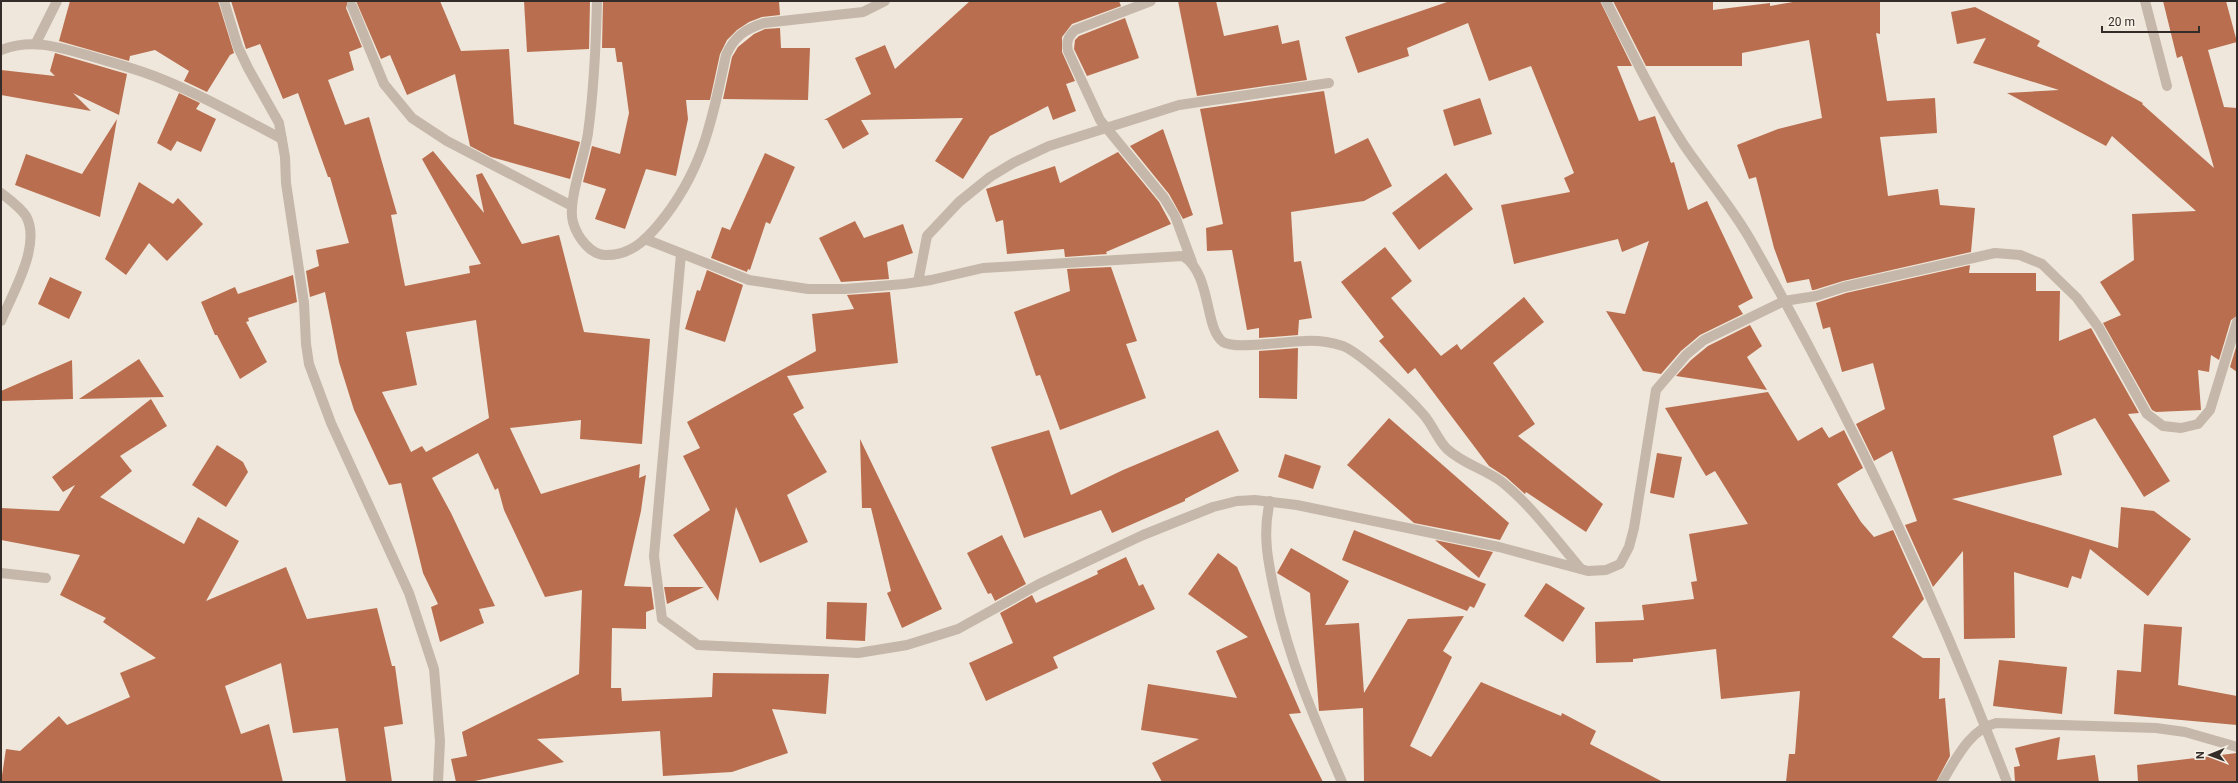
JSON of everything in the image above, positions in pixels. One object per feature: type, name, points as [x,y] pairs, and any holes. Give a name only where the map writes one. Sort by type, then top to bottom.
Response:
[{"type":"street","points":[[36,43],[57,1]]},
{"type":"street","points":[[224,1],[238,47],[248,68],[273,111],[282,139],[286,182],[304,303],[306,344],[309,364],[331,423],[409,593],[434,669],[440,741],[438,782]]},
{"type":"street","points":[[597,1],[596,59],[588,135],[572,206],[572,222],[580,238],[590,249],[602,256],[619,255],[634,250],[675,205],[692,176],[704,146],[713,116],[726,55],[731,43],[739,35],[750,28],[764,23],[863,12],[885,1]]},
{"type":"street","points":[[1151,1],[1075,30],[1069,36],[1066,44],[1105,127],[1164,198],[1175,216],[1192,262],[1198,271],[1215,331],[1223,342],[1236,345],[1304,340],[1328,342],[1359,355],[1424,415],[1447,449],[1459,458],[1500,480],[1515,492],[1581,569]]},
{"type":"street","points":[[1606,1],[1655,99],[1703,173],[1749,236],[1861,445],[1985,726],[2007,782]]},
{"type":"street","points":[[2145,1],[2167,86]]},
{"type":"street","points":[[352,6],[384,84],[412,118],[447,141],[572,206]]},
{"type":"street","points":[[1,50],[16,44],[36,43],[72,51],[136,69],[161,79],[282,139]]},
{"type":"street","points":[[918,282],[927,236],[959,202],[990,177],[1013,163],[1049,146],[1178,105],[1329,83]]},
{"type":"street","points":[[1,193],[16,204],[26,217],[31,246],[18,282],[1,321]]},
{"type":"street","points":[[645,239],[741,277],[774,285],[808,289],[845,289],[918,282],[984,268],[1166,256],[1183,256],[1192,262]]},
{"type":"street","points":[[681,254],[654,556],[662,619],[698,645],[858,653],[908,645],[958,629],[1039,584],[1143,535],[1213,507],[1238,501],[1270,501],[1491,546],[1581,569],[1606,570],[1620,564],[1629,547],[1634,528],[1656,390],[1686,355],[1704,340],[1784,301],[1816,296],[1844,287],[1995,254],[2020,256],[2042,264],[2078,298],[2099,328],[2147,414],[2163,426],[2181,428],[2198,424],[2210,410],[2237,322]]},
{"type":"street","points":[[1270,501],[1266,520],[1265,539],[1281,620],[1308,702],[1342,782]]},
{"type":"street","points":[[1,573],[46,578]]},
{"type":"street","points":[[1942,782],[1975,733],[1985,726],[1996,724],[2156,728],[2185,732],[2237,747]]},
{"type":"building","points":[[70,1],[218,1],[234,53],[230,55],[207,92],[184,81],[189,71],[155,50],[130,56],[129,61],[59,41]]},
{"type":"building","points":[[231,1],[348,1],[346,8],[362,47],[349,52],[354,70],[328,80],[345,125],[369,117],[397,214],[391,215],[405,286],[470,273],[469,266],[481,264],[422,159],[433,151],[484,213],[476,175],[482,173],[522,244],[559,235],[584,332],[650,339],[642,444],[580,439],[581,420],[510,428],[541,494],[640,464],[639,478],[646,475],[641,511],[624,586],[651,587],[654,609],[646,612],[646,629],[612,628],[611,688],[621,688],[622,701],[712,697],[713,673],[829,674],[826,714],[772,709],[788,753],[732,772],[663,776],[660,731],[537,739],[564,762],[470,782],[456,782],[451,759],[467,756],[462,732],[579,674],[582,590],[545,597],[504,510],[498,488],[495,490],[478,453],[432,478],[451,513],[495,606],[479,609],[484,623],[440,642],[431,607],[438,604],[423,573],[401,483],[389,485],[354,410],[339,362],[325,292],[310,297],[306,271],[319,266],[316,250],[349,243],[330,177],[328,177],[298,93],[283,99],[260,44],[246,49]],"holes":[[[476,320],[489,418],[426,452],[422,446],[411,452],[382,392],[417,385],[406,332]]]},
{"type":"building","points":[[356,1],[440,1],[461,51],[509,49],[514,124],[580,142],[570,179],[491,157],[470,146],[455,74],[407,95],[390,55],[381,59]]},
{"type":"building","points":[[524,1],[590,1],[589,49],[527,52]]},
{"type":"building","points":[[603,1],[779,1],[780,15],[762,17],[749,22],[737,30],[727,40],[720,54],[710,100],[686,100],[688,119],[676,176],[646,169],[625,229],[595,219],[606,189],[583,182],[592,146],[620,154],[629,113],[622,62],[617,62],[615,48],[602,48]]},
{"type":"building","points":[[970,1],[1119,1],[1121,6],[1072,24],[1062,37],[1062,52],[1075,81],[1066,84],[1076,111],[1053,120],[1048,106],[990,136],[963,179],[935,161],[963,118],[861,120],[869,134],[843,149],[827,120],[824,120],[871,94],[855,58],[885,45],[895,69]]},
{"type":"building","points":[[1178,1],[1216,1],[1224,36],[1278,25],[1282,44],[1299,40],[1307,80],[1197,96]]},
{"type":"building","points":[[1450,1],[1600,1],[1632,66],[1617,66],[1639,121],[1655,116],[1671,163],[1674,162],[1688,210],[1707,201],[1753,298],[1738,306],[1743,314],[1700,335],[1681,351],[1661,374],[1643,371],[1606,311],[1625,314],[1649,241],[1622,252],[1618,239],[1514,264],[1501,205],[1570,192],[1564,178],[1574,173],[1531,66],[1489,81],[1468,23],[1407,48],[1409,56],[1358,73],[1345,37]]},
{"type":"building","points":[[1613,1],[1713,1],[1713,10],[1770,3],[1770,6],[1799,1],[1880,1],[1880,34],[1876,33],[1887,101],[1935,98],[1937,133],[1880,137],[1888,196],[1938,189],[1940,205],[1975,208],[1971,252],[1843,281],[1814,290],[1812,290],[1809,279],[1787,283],[1774,248],[1756,177],[1749,179],[1737,145],[1778,129],[1822,118],[1809,40],[1742,53],[1742,66],[1646,66]]},
{"type":"building","points":[[2163,1],[2226,1],[2237,42],[2208,50],[2224,107],[2237,108],[2237,316],[2231,320],[2219,360],[2211,355],[2209,372],[2198,370],[2201,410],[2156,412],[2152,410],[2103,323],[2121,315],[2100,282],[2134,260],[2132,214],[2196,211],[2112,136],[2106,146],[2007,93],[2059,90],[1973,63],[1986,38],[1957,44],[1951,12],[1975,7],[2040,41],[2037,46],[2143,103],[2142,104],[2214,168],[2182,56],[2177,58]]},
{"type":"building","points":[[1125,18],[1139,58],[1087,76],[1074,49],[1075,40],[1079,36]]},
{"type":"building","points":[[780,28],[781,48],[810,48],[808,100],[723,99],[732,57],[738,47],[754,34],[765,29]]},
{"type":"building","points":[[55,53],[127,74],[119,115],[73,93],[91,111],[1,95],[1,70],[55,76],[50,71]]},
{"type":"building","points":[[1324,91],[1335,154],[1368,138],[1392,186],[1364,201],[1291,212],[1294,262],[1301,261],[1312,318],[1299,320],[1298,335],[1259,338],[1259,328],[1247,330],[1232,250],[1207,251],[1206,228],[1223,224],[1200,109]]},
{"type":"building","points":[[179,93],[200,103],[196,109],[216,119],[201,152],[177,141],[171,151],[157,143]]},
{"type":"building","points":[[1480,98],[1492,134],[1454,146],[1443,110]]},
{"type":"building","points":[[117,119],[100,217],[15,185],[26,154],[82,174]]},
{"type":"building","points":[[1163,129],[1193,215],[1183,219],[1169,194],[1130,146]]},
{"type":"building","points":[[1118,152],[1159,202],[1171,224],[1106,252],[1107,254],[1065,257],[1064,249],[1007,254],[1003,220],[996,222],[986,189],[1055,166],[1060,183]]},
{"type":"building","points":[[765,153],[795,167],[770,224],[766,222],[750,270],[748,269],[747,272],[711,258],[722,227],[730,230]]},
{"type":"building","points":[[1446,173],[1473,209],[1419,250],[1392,213]]},
{"type":"building","points":[[139,182],[173,204],[178,198],[203,224],[167,261],[149,243],[126,275],[105,259]]},
{"type":"building","points":[[855,221],[864,238],[903,224],[913,253],[887,262],[889,279],[841,282],[819,238]]},
{"type":"building","points":[[1385,247],[1412,281],[1391,298],[1441,356],[1457,344],[1461,350],[1524,297],[1544,322],[1493,363],[1535,424],[1518,436],[1603,504],[1586,532],[1526,492],[1525,494],[1506,477],[1489,466],[1415,368],[1408,374],[1379,341],[1384,337],[1341,282]]},
{"type":"building","points":[[1970,265],[1969,273],[2036,273],[2036,291],[2060,291],[2059,341],[2091,328],[2139,413],[2128,414],[2170,481],[2144,497],[2095,418],[2053,436],[2062,475],[1952,499],[2118,548],[2121,507],[2154,511],[2191,539],[2148,596],[2090,549],[2081,579],[2072,576],[2068,588],[2014,572],[2015,638],[1964,639],[1963,551],[1933,587],[1905,525],[1917,521],[1892,451],[1874,461],[1856,424],[1885,409],[1873,363],[1842,372],[1830,327],[1823,329],[1816,303],[1846,293]]},
{"type":"building","points":[[1111,267],[1137,341],[1126,344],[1146,398],[1060,430],[1040,375],[1036,376],[1014,312],[1070,291],[1067,269]]},
{"type":"building","points":[[707,270],[743,285],[725,342],[685,329],[697,290],[700,291]]},
{"type":"building","points":[[293,275],[297,302],[248,318],[249,321],[246,322],[267,362],[240,379],[217,335],[215,335],[201,302],[235,287],[238,294]]},
{"type":"building","points":[[50,277],[82,292],[69,319],[38,304]]},
{"type":"building","points":[[890,292],[898,363],[787,376],[804,408],[793,414],[827,472],[787,495],[808,542],[760,563],[736,507],[718,601],[673,535],[710,510],[683,456],[700,448],[687,422],[816,351],[812,314],[854,309],[847,295]]},
{"type":"building","points":[[1750,325],[1762,346],[1747,357],[1767,390],[1676,376],[1691,360],[1708,346]]},
{"type":"building","points":[[2237,344],[2237,372],[2230,367]]},
{"type":"building","points":[[1298,348],[1297,399],[1259,398],[1259,351]]},
{"type":"building","points":[[139,359],[164,397],[79,399]]},
{"type":"building","points":[[72,360],[73,399],[1,401],[1,391]]},
{"type":"building","points":[[1768,392],[1798,441],[1822,427],[1829,438],[1844,430],[1863,468],[1837,484],[1861,522],[1874,537],[1893,530],[1924,599],[1892,637],[1923,658],[1940,658],[1939,699],[1945,698],[1950,756],[1936,782],[1786,782],[1789,754],[1795,754],[1800,691],[1721,699],[1716,649],[1633,659],[1633,662],[1596,663],[1595,622],[1644,620],[1642,605],[1694,599],[1691,582],[1697,581],[1689,534],[1748,524],[1715,471],[1706,476],[1665,408]]},
{"type":"building","points":[[151,399],[167,426],[120,456],[132,471],[100,497],[184,544],[198,517],[239,541],[206,601],[286,567],[307,619],[377,608],[392,666],[395,666],[403,724],[384,727],[392,782],[346,782],[338,728],[293,733],[281,663],[225,686],[241,734],[269,724],[283,782],[1,782],[6,749],[20,751],[59,716],[67,725],[130,697],[120,673],[156,658],[103,622],[106,618],[60,595],[80,555],[1,540],[1,508],[59,511],[75,485],[63,492],[52,477]]},
{"type":"building","points":[[1389,418],[1509,523],[1500,540],[1414,523],[1347,465]]},
{"type":"building","points":[[1049,430],[1071,495],[1123,470],[1218,430],[1239,471],[1185,499],[1185,501],[1112,533],[1101,510],[1024,538],[991,447]]},
{"type":"building","points":[[860,439],[942,609],[902,628],[887,593],[891,591],[871,508],[862,508]]},
{"type":"building","points":[[217,445],[243,462],[248,472],[226,507],[192,485]]},
{"type":"building","points":[[1657,453],[1682,457],[1674,498],[1650,493]]},
{"type":"building","points":[[1285,454],[1321,466],[1313,489],[1278,477]]},
{"type":"building","points":[[1354,530],[1486,584],[1474,608],[1470,606],[1467,611],[1342,560]]},
{"type":"building","points":[[1002,535],[1026,584],[995,601],[991,593],[988,594],[967,553]]},
{"type":"building","points":[[1435,540],[1493,552],[1479,578]]},
{"type":"building","points":[[1291,548],[1349,581],[1325,625],[1359,623],[1364,693],[1408,619],[1464,616],[1443,651],[1452,657],[1410,746],[1431,757],[1481,682],[1561,716],[1562,713],[1596,731],[1590,744],[1663,782],[1364,782],[1363,708],[1319,711],[1310,593],[1277,573]]},
{"type":"building","points":[[1218,553],[1237,567],[1301,713],[1289,714],[1323,782],[1162,782],[1152,763],[1199,739],[1141,730],[1148,684],[1237,698],[1216,651],[1248,637],[1188,594]]},
{"type":"building","points":[[1126,557],[1139,586],[1143,584],[1155,609],[1053,657],[1058,668],[986,701],[969,663],[1013,643],[1000,613],[1032,595],[1036,603],[1098,574],[1097,571]]},
{"type":"building","points":[[1546,583],[1585,608],[1563,642],[1524,616]]},
{"type":"building","points":[[664,587],[704,587],[667,604]]},
{"type":"building","points":[[827,602],[867,603],[865,641],[826,639]]},
{"type":"building","points":[[2144,624],[2182,627],[2178,685],[2237,696],[2237,725],[2114,714],[2117,670],[2141,672]]},
{"type":"building","points":[[1999,660],[2067,667],[2062,714],[1993,706]]},
{"type":"building","points":[[2060,737],[2057,760],[2095,755],[2099,782],[2015,782],[2014,767],[2020,766],[2015,748]]},
{"type":"building","points":[[2237,753],[2237,782],[2138,782],[2137,765]]}]
